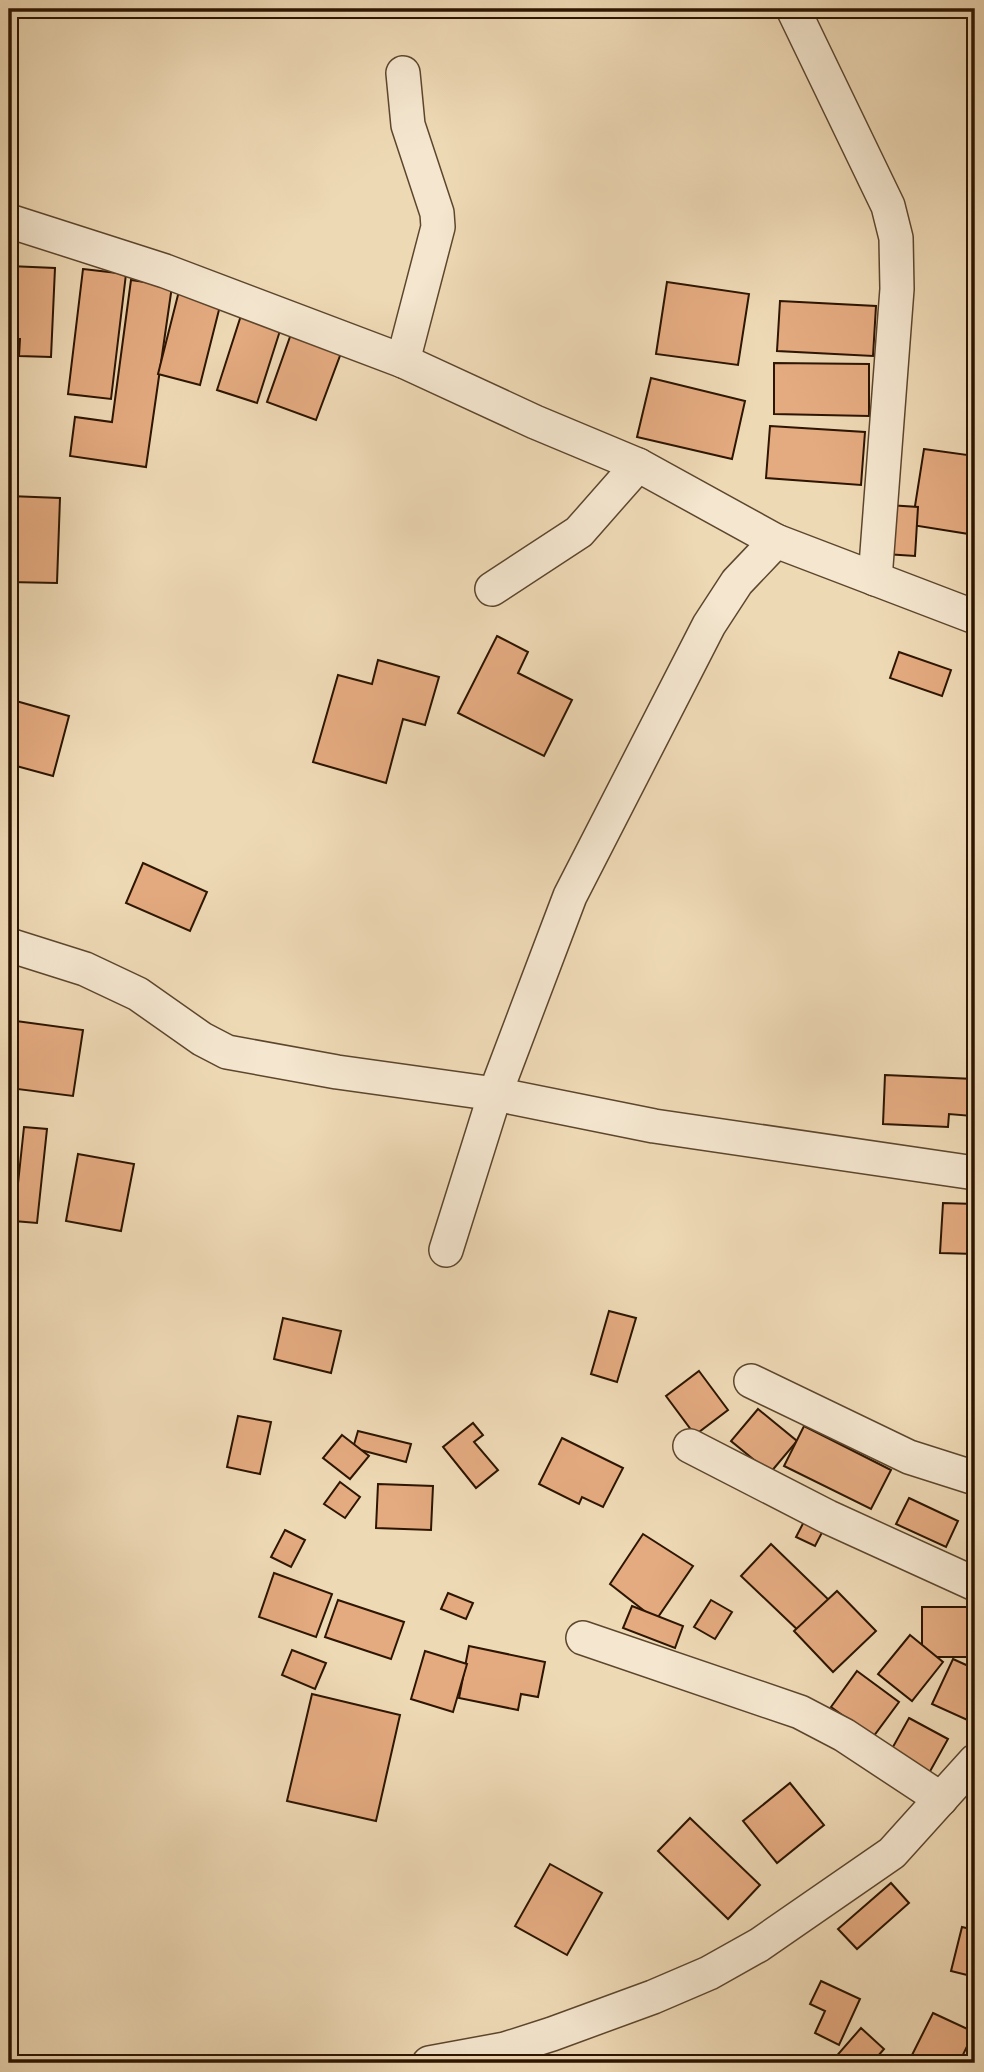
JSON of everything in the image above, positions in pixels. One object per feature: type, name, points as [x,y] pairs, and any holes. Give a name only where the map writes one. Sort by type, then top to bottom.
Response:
[{"type":"street","points":[[793,9],[888,206],[896,238],[897,289],[875,579]]},
{"type":"street","points":[[403,73],[408,125],[437,213],[438,227],[403,360]]},
{"type":"street","points":[[9,221],[165,271],[403,360],[535,422],[638,465],[776,541],[975,617]]},
{"type":"street","points":[[492,589],[579,532],[638,465]]},
{"type":"street","points":[[446,1250],[495,1094],[570,896],[646,743],[709,625],[737,582],[776,541]]},
{"type":"street","points":[[9,946],[85,970],[138,995],[193,1033],[227,1052],[337,1072],[495,1094],[654,1126],[975,1173]]},
{"type":"street","points":[[751,1381],[909,1457],[975,1478]]},
{"type":"street","points":[[690,1447],[828,1517],[975,1584]]},
{"type":"street","points":[[583,1637],[800,1712],[844,1735],[941,1799]]},
{"type":"street","points":[[429,2063],[505,2049],[552,2034],[709,1973],[760,1945],[892,1853],[975,1761]]},
{"type":"building","points":[[9,266],[55,268],[51,357],[19,356],[20,339],[9,339]]},
{"type":"building","points":[[83,269],[126,274],[111,399],[68,394]]},
{"type":"building","points":[[131,280],[172,286],[146,467],[70,456],[75,417],[112,422]]},
{"type":"building","points":[[667,282],[749,294],[738,365],[656,354]]},
{"type":"building","points":[[180,287],[222,298],[200,385],[158,374]]},
{"type":"building","points":[[780,301],[876,306],[873,356],[777,351]]},
{"type":"building","points":[[245,303],[285,315],[257,403],[217,390]]},
{"type":"building","points":[[291,334],[341,353],[316,420],[267,402]]},
{"type":"building","points":[[774,363],[869,364],[869,416],[774,414]]},
{"type":"building","points":[[651,378],[745,401],[732,459],[637,437]]},
{"type":"building","points":[[770,426],[865,432],[861,485],[766,478]]},
{"type":"building","points":[[924,449],[975,456],[975,535],[912,525]]},
{"type":"building","points":[[9,496],[60,498],[57,583],[9,582]]},
{"type":"building","points":[[888,505],[918,507],[915,556],[885,554]]},
{"type":"building","points":[[497,636],[528,652],[518,673],[572,700],[544,756],[458,713]]},
{"type":"building","points":[[899,652],[951,670],[942,696],[890,678]]},
{"type":"building","points":[[378,660],[439,677],[425,725],[403,719],[386,783],[313,762],[338,675],[372,684]]},
{"type":"building","points":[[9,699],[69,716],[53,776],[9,764]]},
{"type":"building","points":[[143,863],[207,892],[190,931],[126,903]]},
{"type":"building","points":[[16,1021],[83,1030],[73,1096],[9,1088]]},
{"type":"building","points":[[885,1075],[974,1079],[972,1116],[949,1114],[948,1127],[883,1124]]},
{"type":"building","points":[[24,1127],[47,1129],[37,1223],[14,1221]]},
{"type":"building","points":[[78,1154],[134,1164],[121,1231],[66,1221]]},
{"type":"building","points":[[943,1203],[975,1204],[975,1254],[940,1253]]},
{"type":"building","points":[[609,1311],[636,1318],[617,1382],[591,1374]]},
{"type":"building","points":[[283,1318],[341,1331],[331,1373],[274,1359]]},
{"type":"building","points":[[699,1371],[728,1410],[695,1435],[666,1396]]},
{"type":"building","points":[[758,1409],[797,1441],[770,1473],[731,1441]]},
{"type":"building","points":[[238,1416],[271,1422],[260,1474],[227,1467]]},
{"type":"building","points":[[473,1423],[483,1435],[474,1442],[498,1470],[476,1488],[443,1447]]},
{"type":"building","points":[[804,1426],[891,1470],[871,1509],[784,1466]]},
{"type":"building","points":[[358,1431],[411,1444],[406,1462],[353,1448]]},
{"type":"building","points":[[342,1435],[369,1456],[350,1479],[323,1458]]},
{"type":"building","points":[[562,1438],[623,1468],[603,1507],[582,1497],[579,1504],[539,1484]]},
{"type":"building","points":[[340,1482],[360,1497],[345,1518],[324,1504]]},
{"type":"building","points":[[378,1484],[433,1486],[431,1530],[376,1528]]},
{"type":"building","points":[[909,1498],[958,1521],[946,1547],[896,1524]]},
{"type":"building","points":[[809,1512],[828,1521],[815,1546],[796,1537]]},
{"type":"building","points":[[285,1530],[305,1540],[291,1567],[271,1557]]},
{"type":"building","points":[[643,1534],[693,1566],[656,1620],[610,1584]]},
{"type":"building","points":[[771,1544],[832,1603],[802,1634],[741,1576]]},
{"type":"building","points":[[274,1573],[332,1594],[316,1637],[259,1617]]},
{"type":"building","points":[[837,1591],[876,1631],[833,1672],[794,1631]]},
{"type":"building","points":[[448,1593],[473,1603],[466,1619],[441,1609]]},
{"type":"building","points":[[338,1600],[404,1622],[391,1659],[325,1637]]},
{"type":"building","points":[[711,1600],[732,1612],[715,1639],[694,1627]]},
{"type":"building","points":[[632,1606],[683,1626],[675,1648],[623,1628]]},
{"type":"building","points":[[922,1607],[975,1607],[975,1657],[922,1657]]},
{"type":"building","points":[[910,1635],[943,1662],[912,1701],[878,1674]]},
{"type":"building","points":[[469,1646],[545,1662],[538,1697],[521,1694],[518,1710],[459,1698]]},
{"type":"building","points":[[292,1650],[326,1663],[315,1689],[282,1675]]},
{"type":"building","points":[[425,1651],[467,1664],[453,1712],[411,1699]]},
{"type":"building","points":[[953,1659],[975,1669],[974,1723],[932,1704]]},
{"type":"building","points":[[857,1671],[899,1702],[873,1737],[831,1707]]},
{"type":"building","points":[[312,1694],[400,1715],[376,1821],[287,1801]]},
{"type":"building","points":[[909,1718],[948,1739],[928,1775],[889,1754]]},
{"type":"building","points":[[790,1783],[824,1825],[777,1863],[743,1821]]},
{"type":"building","points":[[690,1818],[760,1885],[728,1919],[658,1851]]},
{"type":"building","points":[[550,1864],[602,1893],[567,1955],[515,1926]]},
{"type":"building","points":[[891,1883],[909,1903],[857,1949],[838,1929]]},
{"type":"building","points":[[962,1927],[975,1930],[975,1977],[951,1971]]},
{"type":"building","points":[[821,1981],[860,1999],[839,2045],[815,2033],[825,2011],[810,2004]]},
{"type":"building","points":[[933,2013],[974,2032],[959,2063],[908,2063]]},
{"type":"building","points":[[861,2028],[884,2049],[872,2063],[837,2063],[833,2060]]}]
